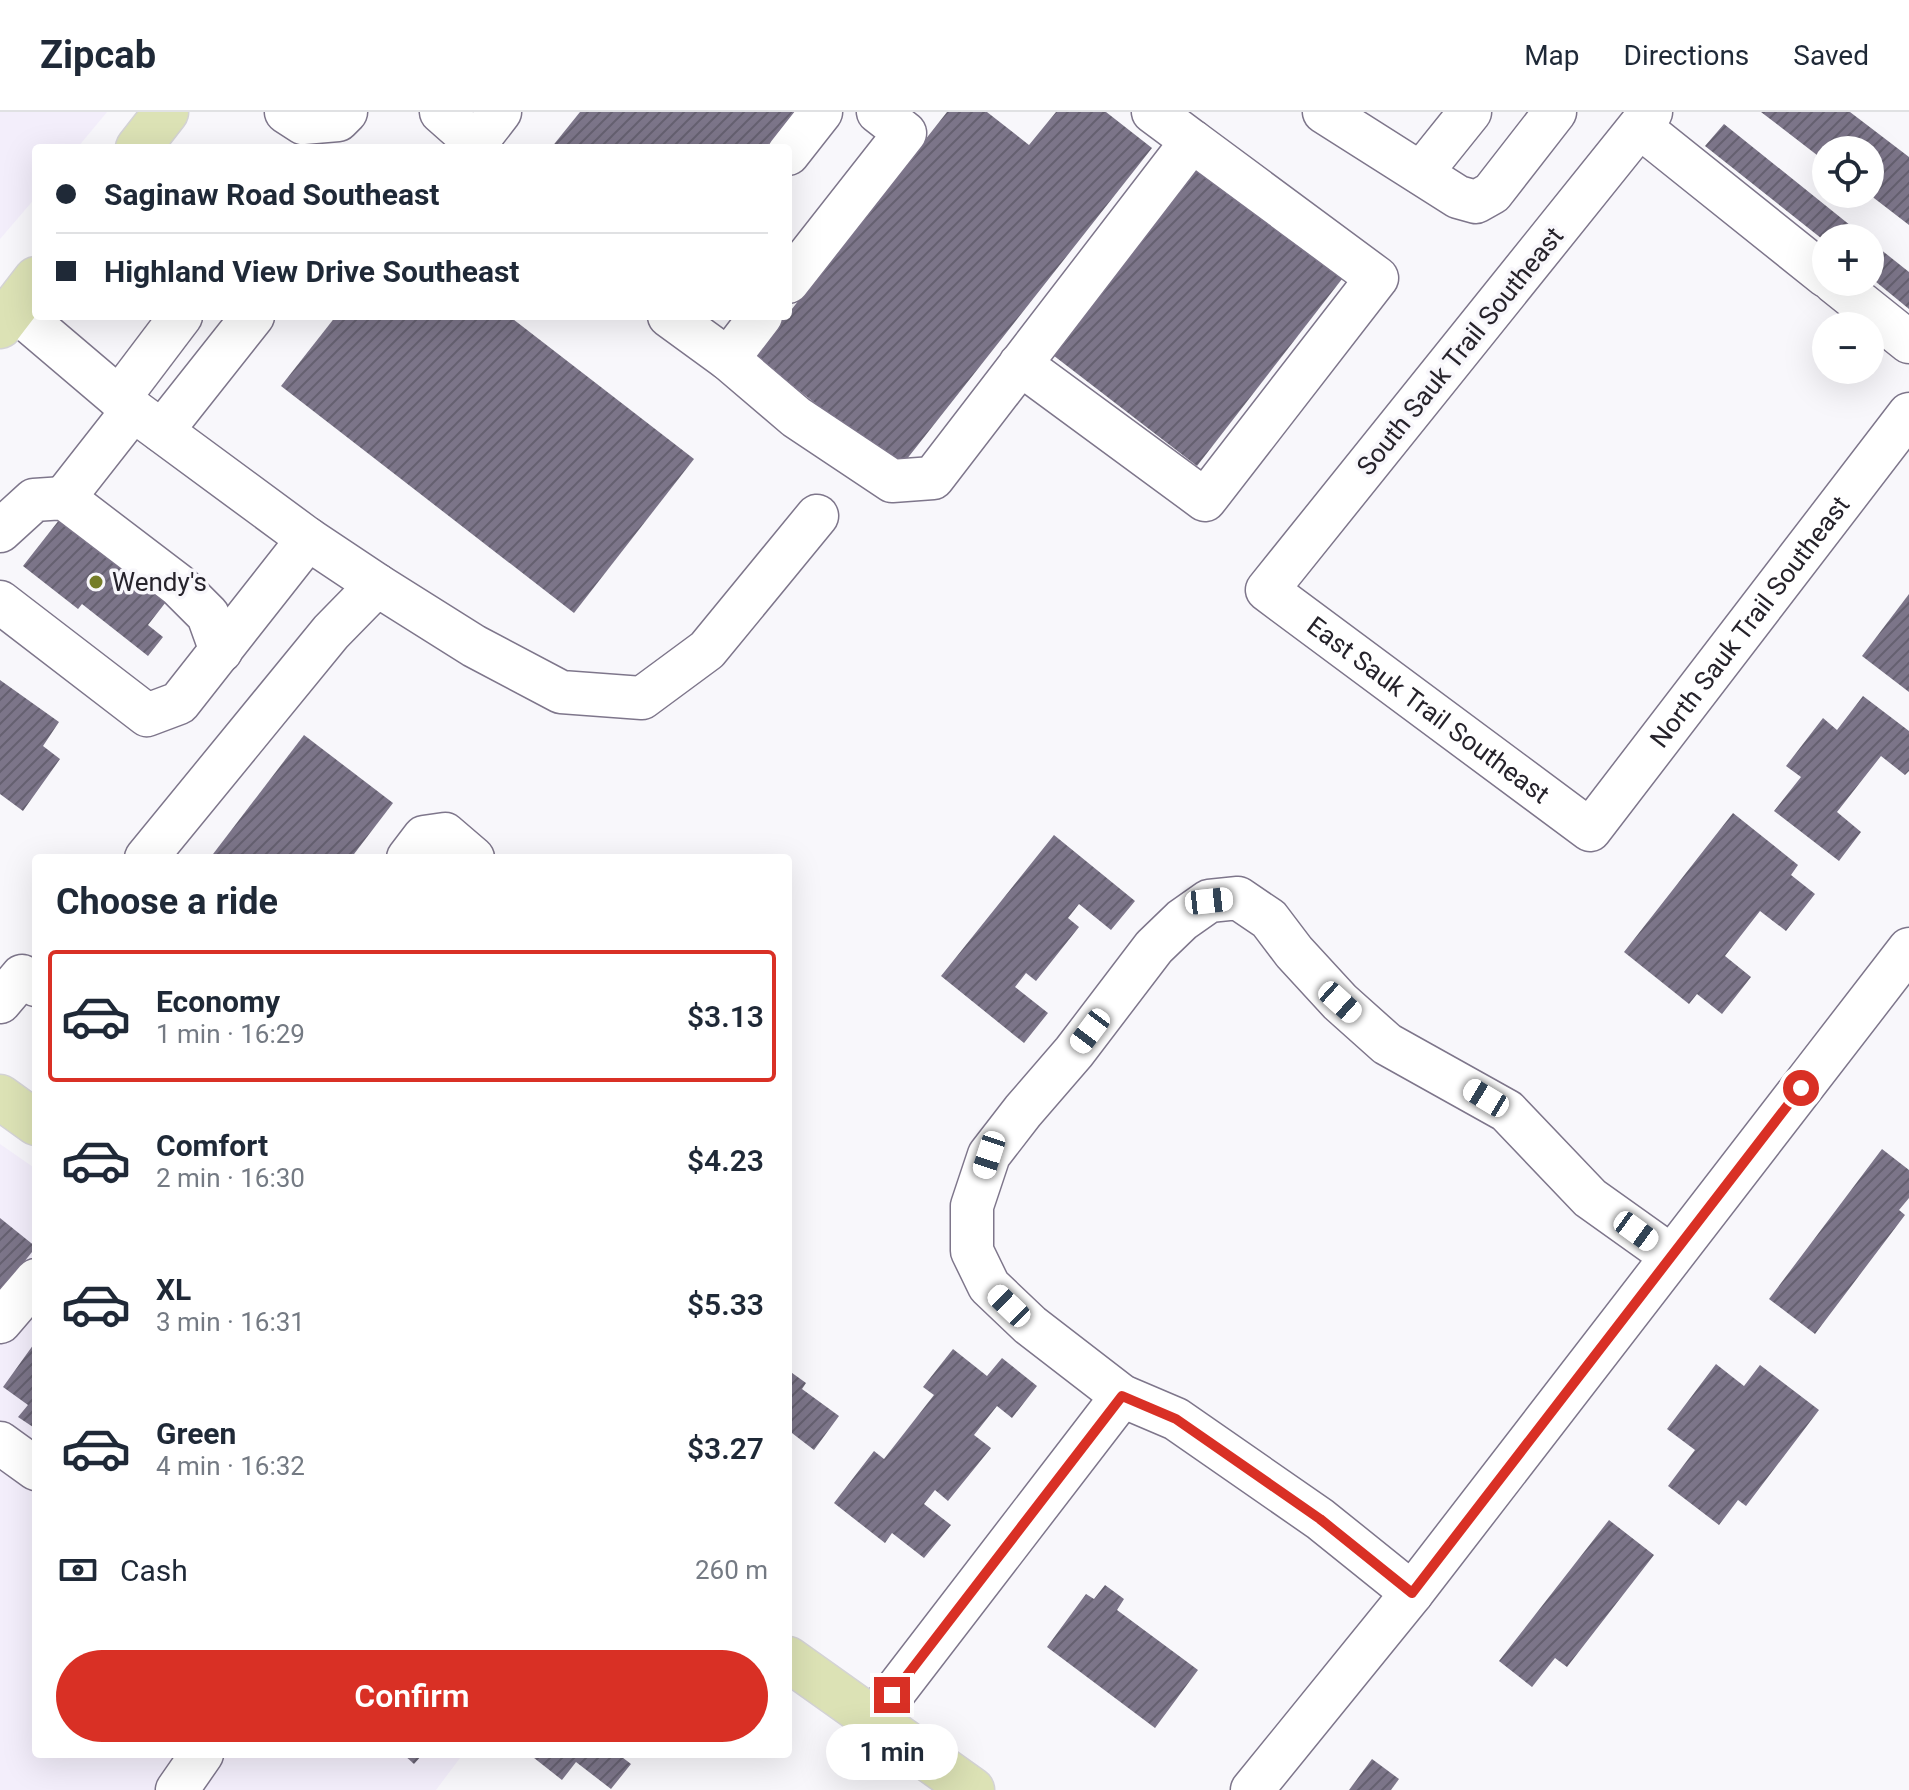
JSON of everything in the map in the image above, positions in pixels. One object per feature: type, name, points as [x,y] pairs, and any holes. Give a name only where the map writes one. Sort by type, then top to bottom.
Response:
[{"type":"main road","points":[[141,144],[166,112]]},
{"type":"main road","points":[[0,1097],[32,1120]]},
{"type":"main road","points":[[792,1662],[972,1790]]},
{"type":"street","points":[[286,112],[303,123],[338,120],[346,112]]},
{"type":"street","points":[[441,112],[485,134]]},
{"type":"street","points":[[792,149],[821,112]]},
{"type":"street","points":[[792,277],[905,133],[878,112]]},
{"type":"street","points":[[1020,364],[1205,500],[1377,278],[1153,112]]},
{"type":"street","points":[[1324,112],[1458,197],[1476,202],[1492,193],[1555,112]]},
{"type":"street","points":[[1421,173],[1470,112]]},
{"type":"street","points":[[1646,119],[1812,264]]},
{"type":"street","name":"South Sauk Trail Southeast","points":[[1267,590],[1646,119]]},
{"type":"street","points":[[674,320],[728,359],[796,417],[892,481],[933,478],[1192,141]]},
{"type":"street","points":[[1852,296],[1909,342]]},
{"type":"street","points":[[16,304],[32,318]]},
{"type":"street","points":[[34,320],[138,413],[308,539],[474,646],[561,692],[642,698],[707,650],[817,516]]},
{"type":"street","points":[[138,413],[179,320]]},
{"type":"street","points":[[64,498],[138,413],[248,320]]},
{"type":"street","points":[[728,359],[758,320]]},
{"type":"street","name":"North Sauk Trail Southeast","points":[[1590,830],[1909,414]]},
{"type":"street","points":[[0,531],[34,500],[64,498],[178,585],[208,615],[221,651]]},
{"type":"street","points":[[0,602],[147,715],[179,703],[308,539]]},
{"type":"street","points":[[149,854],[331,632],[377,585]]},
{"type":"street","name":"East Sauk Trail Southeast","points":[[1267,590],[1590,830]]},
{"type":"street","points":[[411,854],[424,837],[445,834],[468,854]]},
{"type":"street","points":[[1412,1593],[1320,1519],[1176,1419],[1122,1396],[1020,1316],[989,1286],[972,1251],[972,1206],[989,1155],[1074,1052],[1154,947],[1182,920],[1209,901],[1238,898],[1269,919],[1294,952],[1340,1002],[1387,1044],[1507,1111],[1590,1198],[1670,1255]]},
{"type":"street","points":[[1252,1790],[1412,1593],[1909,949]]},
{"type":"street","points":[[0,1322],[32,1285]]},
{"type":"street","points":[[873,1720],[1122,1396]]},
{"type":"street","points":[[0,1443],[32,1466]]},
{"type":"street","points":[[177,1790],[199,1758]]},
{"type":"shaded area","points":[[0,112],[107,112],[80,144],[32,144],[32,202],[0,239]]},
{"type":"shaded area","points":[[0,1144],[32,1166],[32,1758],[460,1758],[436,1790],[0,1790]]},
{"type":"building","points":[[580,112],[793,112],[768,144],[554,144]]},
{"type":"building","points":[[947,112],[987,112],[1029,145],[1056,112],[1106,112],[1152,148],[899,469],[755,356],[783,320],[792,320],[792,309]]},
{"type":"building","points":[[1761,112],[1850,112],[1881,136],[1812,136],[1812,151]]},
{"type":"building","points":[[1724,124],[1812,195],[1812,208],[1829,208],[1849,224],[1812,224],[1812,231],[1705,146]]},
{"type":"building","points":[[1884,138],[1909,157],[1909,225],[1884,206]]},
{"type":"building","points":[[1194,164],[1342,279],[1197,466],[1049,352]]},
{"type":"building","points":[[1884,252],[1909,272],[1909,309],[1884,288]]},
{"type":"building","points":[[333,320],[514,320],[694,459],[574,613],[281,386]]},
{"type":"building","name":"Wendy's","points":[[63,515],[169,598],[148,625],[163,637],[148,656],[82,604],[78,609],[23,566]]},
{"type":"building","points":[[1909,594],[1909,692],[1862,656]]},
{"type":"building","points":[[0,680],[59,722],[43,746],[60,759],[23,811],[0,794]]},
{"type":"building","points":[[1863,696],[1909,731],[1909,771],[1905,775],[1881,756],[1837,812],[1861,832],[1839,861],[1774,811],[1801,777],[1786,766],[1823,718],[1837,730]]},
{"type":"building","points":[[304,735],[393,803],[354,854],[213,854]]},
{"type":"building","points":[[1733,813],[1798,865],[1791,875],[1815,894],[1786,931],[1760,911],[1725,956],[1751,977],[1722,1014],[1697,994],[1689,1004],[1624,952]]},
{"type":"building","points":[[1054,835],[1135,901],[1111,930],[1079,904],[1068,918],[1079,927],[1036,981],[1026,973],[1015,987],[1048,1013],[1024,1043],[941,976]]},
{"type":"building","points":[[1882,1149],[1909,1170],[1909,1198],[1899,1210],[1905,1215],[1815,1334],[1769,1299]]},
{"type":"building","points":[[0,1218],[32,1244],[32,1252],[0,1292]]},
{"type":"building","points":[[32,1347],[32,1426],[18,1417],[28,1405],[3,1387]]},
{"type":"building","points":[[953,1349],[987,1376],[1002,1358],[1037,1386],[1012,1418],[997,1406],[974,1435],[991,1448],[948,1501],[935,1490],[924,1504],[951,1525],[924,1558],[892,1533],[885,1543],[834,1503],[874,1451],[884,1459],[934,1395],[923,1387]]},
{"type":"building","points":[[1716,1364],[1744,1386],[1760,1365],[1819,1410],[1746,1506],[1738,1500],[1719,1525],[1668,1486],[1695,1450],[1667,1429]]},
{"type":"building","points":[[792,1373],[806,1383],[802,1389],[839,1416],[814,1450],[792,1433]]},
{"type":"building","points":[[1609,1520],[1654,1555],[1567,1667],[1555,1658],[1532,1687],[1499,1661]]},
{"type":"building","points":[[1105,1585],[1124,1599],[1117,1610],[1198,1670],[1155,1728],[1047,1647],[1086,1594],[1094,1599]]},
{"type":"building","points":[[534,1758],[623,1758],[631,1764],[611,1789],[576,1762],[562,1780]]},
{"type":"building","points":[[1372,1759],[1399,1779],[1391,1790],[1349,1790]]},
{"type":"place","name":"Wendy's","points":[[96,582]]},
{"type":"route","points":[[892,1695],[1122,1396],[1176,1419],[1320,1519],[1412,1593],[1801,1088]]}]
